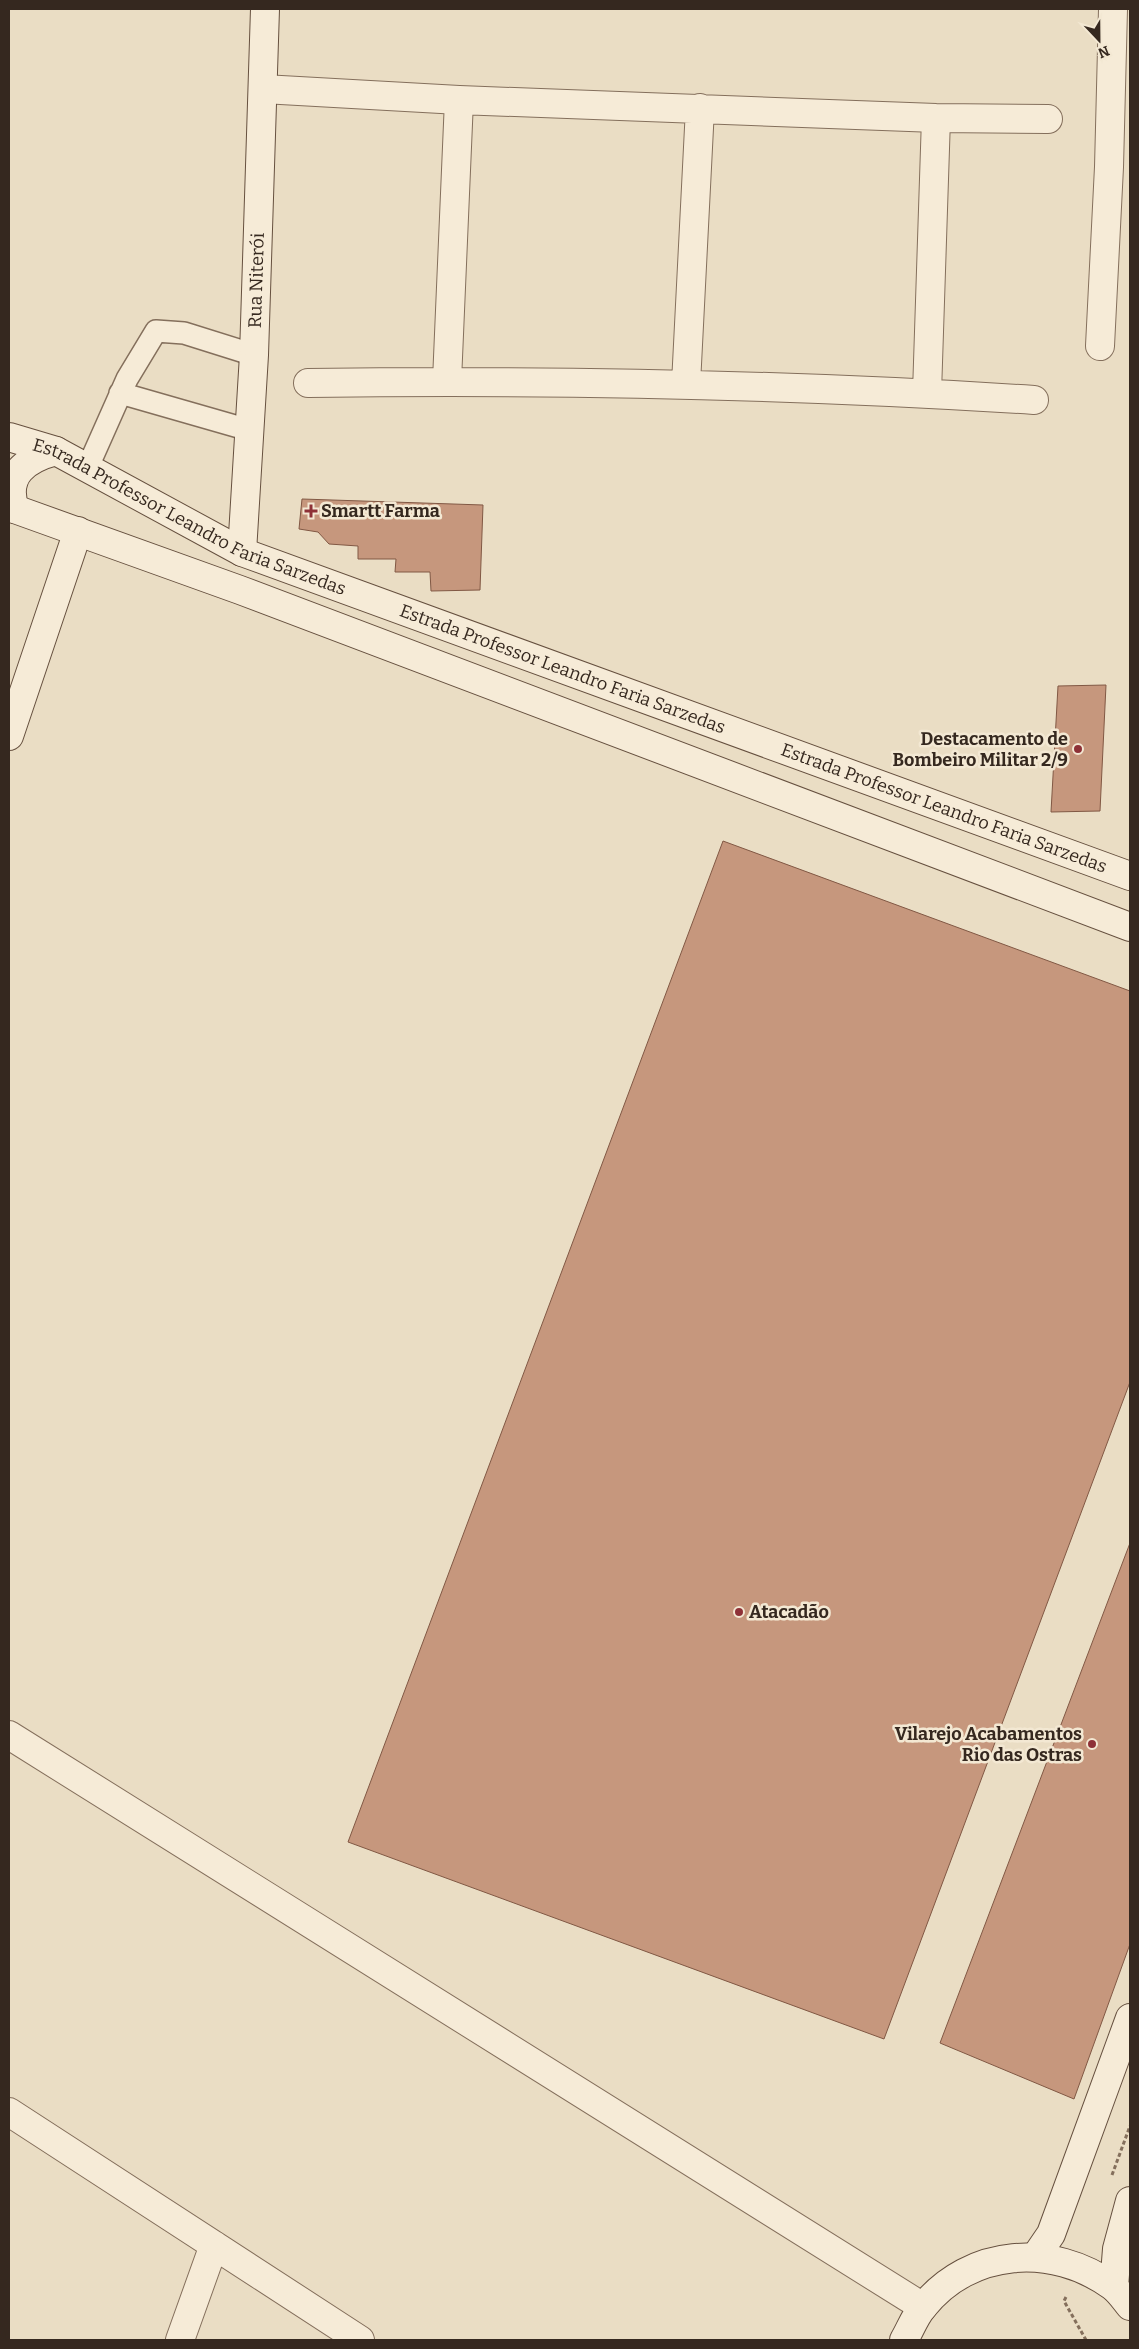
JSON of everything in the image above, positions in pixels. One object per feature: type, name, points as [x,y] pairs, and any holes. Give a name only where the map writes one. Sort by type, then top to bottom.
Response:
[{"type":"street","name":"Rua Niterói","points":[[242,552],[254,355],[265,9]]},
{"type":"street","points":[[1100,346],[1120,171],[1113,9]]},
{"type":"street","points":[[263,89],[459,100],[936,118],[1048,119]]},
{"type":"street","points":[[447,381],[459,100]]},
{"type":"street","points":[[686,384],[700,108]]},
{"type":"street","points":[[927,393],[936,118]]},
{"type":"street","points":[[308,382],[447,381],[686,384],[927,393],[1034,400]]},
{"type":"street","name":"Estrada Professor Leandro Faria Sarzedas","points":[[9,437],[56,451],[242,552],[1130,876]]},
{"type":"street","points":[[56,451],[36,457],[24,464],[11,488],[12,508],[240,590],[1130,927]]},
{"type":"street","points":[[9,736],[78,531]]},
{"type":"street","points":[[9,1735],[923,2307]]},
{"type":"street","points":[[1036,2256],[1051,2234],[1130,2018]]},
{"type":"street","points":[[9,2112],[360,2340]]},
{"type":"street","points":[[1122,2297],[1117,2249],[1130,2201]]},
{"type":"street","points":[[180,2340],[214,2245]]},
{"type":"street","points":[[904,2340],[923,2307],[954,2278],[993,2261],[1036,2256],[1078,2266],[1122,2297]]},
{"type":"lane","points":[[87,468],[120,393],[156,331],[184,333],[254,355]]},
{"type":"lane","points":[[120,393],[249,430]]},
{"type":"building","points":[[302,499],[483,505],[480,590],[431,591],[430,572],[395,572],[396,559],[358,559],[358,546],[329,544],[318,532],[299,529]]},
{"type":"building","name":"Destacamento de Bombeiro Militar 2/9","points":[[1106,685],[1100,811],[1051,812],[1058,686]]},
{"type":"building","name":"Atacadão","points":[[723,841],[1130,991],[1130,1382],[884,2039],[348,1842]]},
{"type":"building","name":"Vilarejo Acabamentos Rio das Ostras","points":[[1130,1543],[1130,1944],[1074,2099],[940,2043]]},
{"type":"place","name":"Smartt Farma","points":[[311,511]]},
{"type":"place","name":"Destacamento de Bombeiro Militar 2/9","points":[[1078,749]]},
{"type":"place","name":"Atacadão","points":[[739,1612]]},
{"type":"place","name":"Vilarejo Acabamentos Rio das Ostras","points":[[1092,1744]]}]
